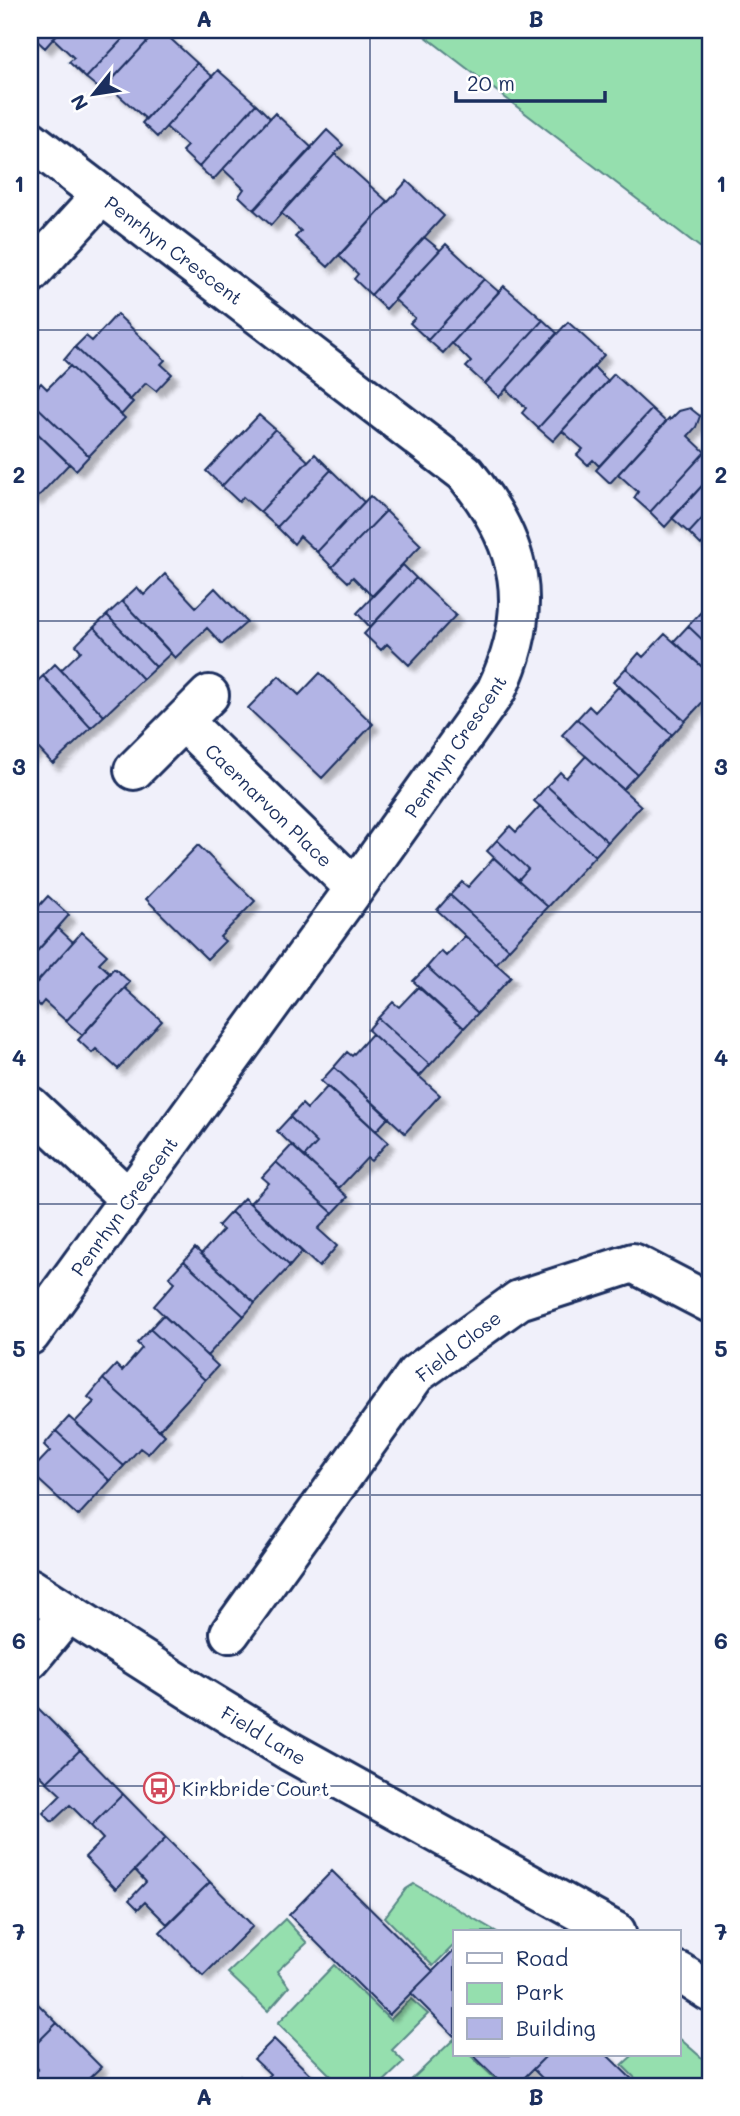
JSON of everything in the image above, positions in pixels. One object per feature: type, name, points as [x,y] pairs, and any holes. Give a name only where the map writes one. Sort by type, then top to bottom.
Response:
[{"type":"street","name":"Penrhyn Crescent","points":[[30,141],[465,473],[493,510],[510,544],[517,571],[520,605],[509,664],[496,691],[30,1335]]},
{"type":"street","points":[[30,274],[102,195]]},
{"type":"street","name":"Caernarvon Place","points":[[134,770],[196,708],[355,888]]},
{"type":"street","points":[[30,1105],[129,1199]]},
{"type":"street","name":"Field Close","points":[[230,1633],[416,1374],[519,1300],[633,1263],[710,1303]]},
{"type":"street","name":"Field Lane","points":[[30,1587],[291,1752],[612,1930]]},
{"type":"street","points":[[30,1660],[68,1613]]},
{"type":"street","points":[[680,1973],[710,1992]]},
{"type":"green space","points":[[417,30],[710,30],[710,255]]},
{"type":"green space","points":[[414,1884],[494,1930],[453,1930],[453,1946],[433,1966],[385,1917],[406,1889]]},
{"type":"green space","points":[[285,1919],[307,1943],[277,1971],[289,1987],[268,2011],[228,1973]]},
{"type":"green space","points":[[334,1965],[390,2020],[411,1999],[428,2014],[392,2050],[404,2062],[379,2086],[341,2086],[278,2023]]},
{"type":"green space","points":[[680,2039],[710,2065],[710,2086],[643,2086],[622,2065],[632,2056],[680,2056]]},
{"type":"green space","points":[[453,2040],[453,2056],[471,2056],[503,2086],[406,2085]]},
{"type":"building","points":[[38,30],[61,30],[45,48],[32,36]]},
{"type":"building","points":[[61,30],[131,30],[86,78],[69,62],[74,58],[53,38]]},
{"type":"building","points":[[131,30],[156,32],[102,91],[86,78]]},
{"type":"building","points":[[158,30],[197,63],[146,119],[107,85]]},
{"type":"building","points":[[197,63],[212,76],[157,137],[142,123]]},
{"type":"building","points":[[218,70],[256,104],[199,167],[182,151],[187,146],[166,127]]},
{"type":"building","points":[[256,104],[270,118],[213,180],[199,167]]},
{"type":"building","points":[[275,113],[312,148],[254,210],[239,196],[244,189],[223,169]]},
{"type":"building","points":[[327,130],[343,145],[271,225],[254,210]]},
{"type":"building","points":[[335,154],[388,202],[328,267],[295,237],[301,231],[281,213]]},
{"type":"building","points":[[407,181],[444,216],[371,295],[354,279],[358,274],[339,256]]},
{"type":"building","points":[[424,237],[440,250],[386,309],[371,295]]},
{"type":"building","points":[[446,244],[484,279],[428,340],[410,323],[415,318],[394,299]]},
{"type":"building","points":[[484,279],[499,292],[443,353],[428,340]]},
{"type":"building","points":[[504,286],[543,320],[485,384],[466,367],[471,362],[452,343]]},
{"type":"building","points":[[117,314],[165,360],[161,364],[172,374],[156,391],[146,383],[130,400],[75,347],[86,336],[92,341]]},
{"type":"building","points":[[543,320],[557,333],[499,397],[485,384]]},
{"type":"building","points":[[568,322],[604,355],[538,428],[522,413],[526,408],[506,389]]},
{"type":"building","points":[[75,347],[133,402],[121,415],[64,360]]},
{"type":"building","points":[[70,366],[125,418],[89,456],[30,400],[30,395],[41,383],[47,389]]},
{"type":"building","points":[[594,367],[608,381],[553,441],[538,428]]},
{"type":"building","points":[[614,374],[652,409],[599,466],[593,460],[588,465],[577,455],[583,449],[562,431]]},
{"type":"building","points":[[30,400],[89,456],[76,470],[30,426]]},
{"type":"building","points":[[690,408],[700,416],[696,427],[688,436],[705,452],[650,512],[634,498],[638,492],[618,474],[669,418],[670,420],[679,411]]},
{"type":"building","points":[[652,409],[666,422],[610,483],[596,470]]},
{"type":"building","points":[[259,415],[275,429],[222,486],[206,471]]},
{"type":"building","points":[[30,426],[69,464],[36,499],[30,494]]},
{"type":"building","points":[[275,429],[308,461],[260,512],[243,497],[239,502],[222,486]]},
{"type":"building","points":[[705,452],[710,456],[710,477],[665,527],[650,512]]},
{"type":"building","points":[[315,454],[331,470],[277,527],[260,512]]},
{"type":"building","points":[[331,470],[364,502],[317,552],[300,536],[294,544],[277,527]]},
{"type":"building","points":[[710,477],[710,510],[689,533],[672,518]]},
{"type":"building","points":[[370,496],[386,511],[332,567],[317,552]]},
{"type":"building","points":[[710,510],[710,545],[705,540],[701,545],[689,533]]},
{"type":"building","points":[[386,511],[421,545],[372,596],[353,577],[348,582],[332,567]]},
{"type":"building","points":[[403,565],[416,578],[370,627],[357,613]]},
{"type":"building","points":[[165,574],[196,607],[215,588],[247,622],[222,644],[207,628],[175,658],[122,601],[137,587],[144,595]]},
{"type":"building","points":[[416,578],[456,615],[409,665],[387,644],[381,650],[364,634]]},
{"type":"building","points":[[122,601],[171,653],[156,667],[107,615]]},
{"type":"building","points":[[701,612],[706,617],[710,613],[710,647],[688,626]]},
{"type":"building","points":[[107,615],[156,667],[143,679],[94,627]]},
{"type":"building","points":[[688,626],[710,647],[710,674],[674,641]]},
{"type":"building","points":[[94,627],[143,679],[104,716],[61,670],[81,651],[76,645]]},
{"type":"building","points":[[665,634],[710,674],[710,694],[685,721],[626,668],[639,653],[643,657]]},
{"type":"building","points":[[55,664],[104,716],[91,728],[43,676]]},
{"type":"building","points":[[626,668],[685,721],[672,735],[613,682]]},
{"type":"building","points":[[320,673],[373,724],[322,778],[248,708],[279,676],[299,695]]},
{"type":"building","points":[[43,676],[91,728],[53,764],[38,748],[30,756],[30,688]]},
{"type":"building","points":[[619,686],[672,735],[637,774],[577,719],[589,706],[595,712]]},
{"type":"building","points":[[577,719],[637,774],[623,789],[562,735]]},
{"type":"building","points":[[586,756],[641,806],[608,842],[547,786],[560,772],[566,778]]},
{"type":"building","points":[[547,786],[608,842],[595,856],[534,801]]},
{"type":"building","points":[[540,806],[595,856],[548,907],[518,880],[528,869],[497,840],[510,826],[516,832]]},
{"type":"building","points":[[497,840],[528,869],[518,880],[487,851]]},
{"type":"building","points":[[198,845],[255,901],[220,937],[225,941],[207,959],[146,899]]},
{"type":"building","points":[[494,858],[548,907],[509,949],[450,895],[462,882],[468,887]]},
{"type":"building","points":[[450,895],[509,949],[496,964],[437,910]]},
{"type":"building","points":[[48,896],[69,915],[30,959],[30,900],[38,907]]},
{"type":"building","points":[[58,928],[73,942],[30,990],[30,959]]},
{"type":"building","points":[[82,932],[107,955],[99,963],[110,973],[66,1021],[44,1001],[40,1006],[30,996],[30,990]]},
{"type":"building","points":[[465,936],[511,977],[478,1013],[427,967],[441,951],[446,956]]},
{"type":"building","points":[[427,967],[478,1013],[464,1028],[413,981]]},
{"type":"building","points":[[114,968],[130,982],[82,1035],[66,1021]]},
{"type":"building","points":[[418,987],[464,1028],[430,1065],[378,1018],[393,1002],[399,1007]]},
{"type":"building","points":[[125,988],[162,1021],[118,1069],[96,1049],[92,1053],[78,1040]]},
{"type":"building","points":[[378,1018],[430,1065],[419,1077],[368,1030]]},
{"type":"building","points":[[372,1034],[440,1095],[405,1133],[334,1067],[347,1052],[352,1056]]},
{"type":"building","points":[[334,1067],[389,1117],[376,1131],[321,1081]]},
{"type":"building","points":[[328,1086],[388,1142],[371,1161],[367,1158],[339,1188],[304,1157],[317,1143],[290,1117],[302,1104],[307,1109]]},
{"type":"building","points":[[290,1117],[317,1143],[304,1157],[277,1131]]},
{"type":"building","points":[[292,1145],[348,1197],[333,1213],[276,1162]]},
{"type":"building","points":[[276,1162],[333,1213],[318,1229],[337,1246],[319,1267],[250,1203],[269,1183],[262,1177]]},
{"type":"building","points":[[244,1198],[302,1252],[290,1266],[231,1212]]},
{"type":"building","points":[[231,1212],[290,1266],[255,1303],[201,1254],[223,1230],[218,1226]]},
{"type":"building","points":[[195,1248],[255,1303],[244,1316],[184,1261]]},
{"type":"building","points":[[184,1261],[244,1316],[207,1356],[154,1306],[175,1282],[169,1277]]},
{"type":"building","points":[[163,1315],[218,1366],[205,1380],[150,1329]]},
{"type":"building","points":[[150,1329],[205,1380],[159,1430],[103,1379],[116,1365],[122,1371],[142,1348],[137,1343]]},
{"type":"building","points":[[103,1379],[165,1435],[148,1454],[140,1448],[124,1466],[75,1422],[94,1402],[88,1397]]},
{"type":"building","points":[[69,1417],[124,1466],[110,1481],[56,1431]]},
{"type":"building","points":[[56,1431],[110,1481],[78,1516],[30,1472],[50,1451],[44,1445]]},
{"type":"building","points":[[36,1706],[80,1750],[47,1782],[30,1765],[30,1712]]},
{"type":"building","points":[[80,1750],[123,1794],[91,1826],[70,1805],[52,1822],[43,1813],[61,1795],[47,1782]]},
{"type":"building","points":[[123,1794],[166,1838],[116,1889],[85,1857],[103,1839],[91,1826]]},
{"type":"building","points":[[166,1838],[210,1882],[167,1924],[145,1902],[138,1909],[129,1900],[146,1882],[135,1870]]},
{"type":"building","points":[[332,1871],[433,1971],[389,2015],[289,1915]]},
{"type":"building","points":[[210,1882],[253,1926],[203,1976],[160,1932]]},
{"type":"building","points":[[453,1951],[453,2035],[411,1993]]},
{"type":"building","points":[[30,1996],[57,2023],[30,2050]]},
{"type":"building","points":[[57,2023],[101,2067],[81,2086],[55,2086],[48,2079],[41,2086],[30,2086],[30,2077],[38,2069],[30,2060],[30,2050]]},
{"type":"building","points":[[274,2039],[320,2086],[258,2086],[270,2074],[254,2059]]},
{"type":"building","points":[[474,2056],[546,2056],[516,2086],[505,2086]]},
{"type":"building","points":[[546,2056],[608,2056],[639,2086],[550,2086],[533,2069]]},
{"type":"building","points":[[240,2076],[250,2086],[229,2086]]},
{"type":"place","name":"Kirkbride Court","points":[[159,1788]]}]
